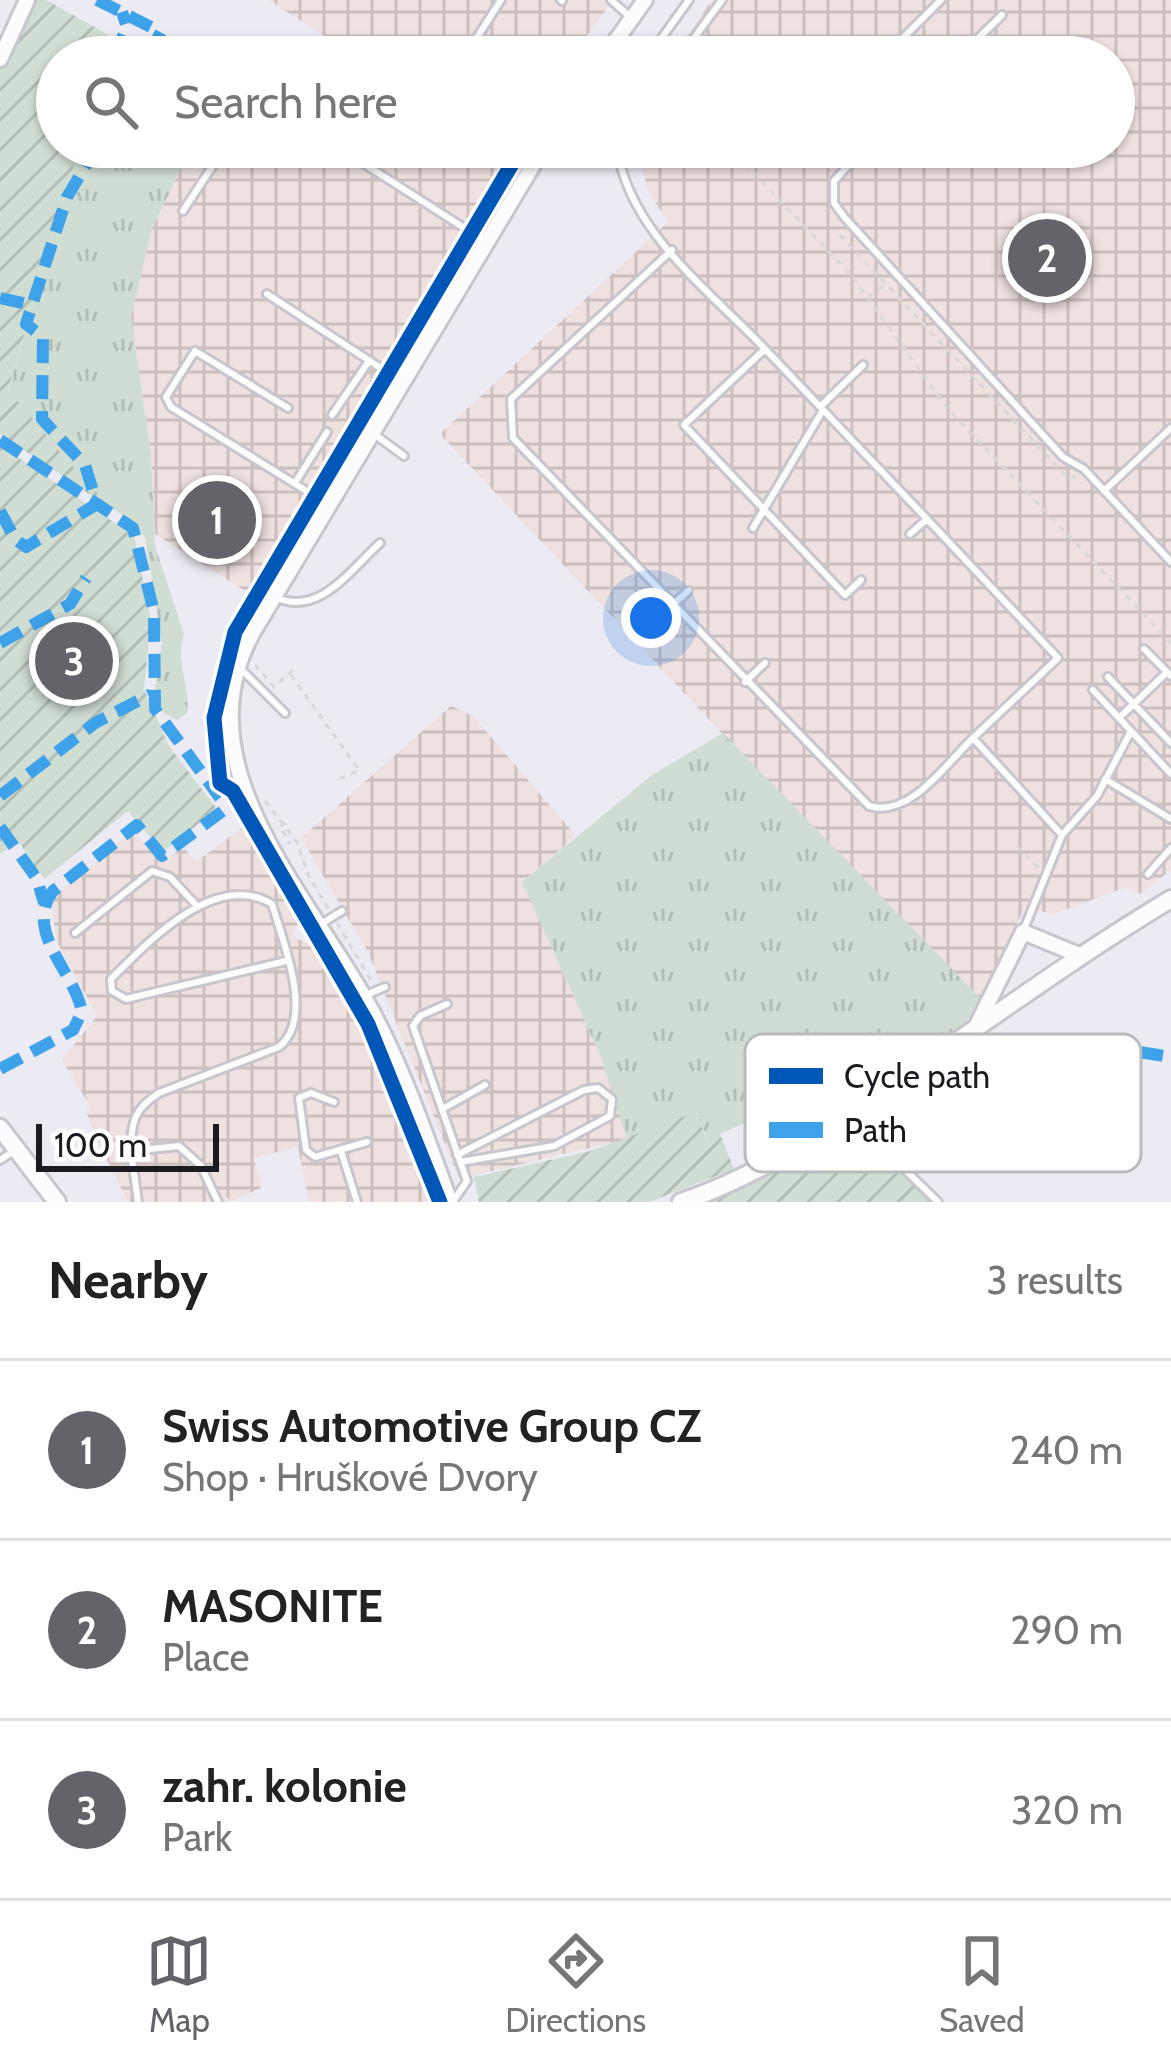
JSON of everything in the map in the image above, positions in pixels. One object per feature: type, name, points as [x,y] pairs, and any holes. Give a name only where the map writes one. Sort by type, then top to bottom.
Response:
[{"type":"street","points":[[0,59],[28,0]]},
{"type":"street","points":[[619,36],[645,0]]},
{"type":"street","points":[[451,1202],[375,993],[331,917],[242,787],[230,743],[237,667],[273,596],[531,168]]},
{"type":"street","points":[[969,1034],[1079,955],[1171,899]]},
{"type":"street","points":[[975,1030],[1023,932],[1079,955]]},
{"type":"street","points":[[0,1128],[57,1202]]},
{"type":"street","points":[[681,1202],[753,1172]]},
{"type":"lane","points":[[478,36],[502,0]]},
{"type":"lane","points":[[610,0],[632,18]]},
{"type":"lane","points":[[663,36],[689,0]]},
{"type":"lane","points":[[696,36],[722,0]]},
{"type":"lane","points":[[905,36],[941,0]]},
{"type":"lane","points":[[980,36],[1002,15]]},
{"type":"lane","points":[[183,211],[211,168]]},
{"type":"lane","points":[[371,168],[486,242]]},
{"type":"lane","points":[[620,168],[638,213],[1058,658],[903,805],[884,810],[849,791],[669,608],[513,438],[511,399],[672,250]]},
{"type":"lane","points":[[846,168],[834,181],[834,203],[845,218],[1064,457],[1105,491],[1171,562]]},
{"type":"lane","points":[[267,294],[403,382]]},
{"type":"lane","points":[[765,349],[684,425],[845,595],[861,580]]},
{"type":"lane","points":[[288,408],[195,351],[166,397],[171,407],[328,505]]},
{"type":"lane","points":[[332,415],[369,361]]},
{"type":"lane","points":[[753,528],[767,512],[821,408],[862,365]]},
{"type":"lane","points":[[1105,491],[1171,428]]},
{"type":"lane","points":[[295,482],[327,432]]},
{"type":"lane","points":[[371,432],[404,456]]},
{"type":"lane","points":[[910,534],[926,519]]},
{"type":"lane","points":[[273,596],[294,605],[313,602],[380,543]]},
{"type":"lane","points":[[669,608],[688,591]]},
{"type":"lane","points":[[1119,718],[1169,674],[1144,649]]},
{"type":"lane","points":[[746,682],[765,663]]},
{"type":"lane","points":[[237,667],[285,713]]},
{"type":"lane","points":[[1108,677],[1171,743]]},
{"type":"lane","points":[[1093,690],[1171,775]]},
{"type":"lane","points":[[1023,932],[1062,836],[1106,779],[1131,731]]},
{"type":"lane","points":[[973,738],[1062,836]]},
{"type":"lane","points":[[1106,779],[1171,818]]},
{"type":"lane","points":[[1148,874],[1171,848]]},
{"type":"lane","points":[[75,933],[152,871],[170,878],[198,907]]},
{"type":"lane","points":[[138,1202],[130,1123],[142,1104],[287,1041],[297,1012],[286,961],[272,904],[250,891],[217,896],[198,907],[114,975],[110,984],[116,995],[135,998],[286,961]]},
{"type":"lane","points":[[447,1004],[420,1016],[412,1026],[445,1107],[466,1186],[451,1202]]},
{"type":"lane","points":[[445,1107],[485,1085]]},
{"type":"lane","points":[[598,1088],[612,1099],[610,1117],[554,1146],[459,1158],[584,1090],[598,1088]]},
{"type":"lane","points":[[334,1102],[311,1093],[299,1098],[304,1145],[315,1157],[367,1142]]},
{"type":"lane","points":[[131,1150],[179,1146],[201,1166],[218,1202]]},
{"type":"lane","points":[[0,1160],[16,1148]]},
{"type":"lane","points":[[341,1153],[357,1202]]},
{"type":"lane","points":[[908,1172],[938,1202]]},
{"type":"path","points":[[750,168],[829,249],[948,410],[1171,643]]},
{"type":"path","points":[[500,189],[507,169]]},
{"type":"path","points":[[840,236],[1067,477],[1078,476]]},
{"type":"path","points":[[867,298],[884,285]]},
{"type":"path","points":[[254,659],[274,687],[291,672],[359,770],[340,779]]},
{"type":"path","points":[[256,682],[262,674]]},
{"type":"path","points":[[242,787],[253,786],[265,808],[284,824],[290,844]]},
{"type":"path","points":[[262,796],[284,824],[375,993]]},
{"type":"path","points":[[1017,846],[1043,872]]},
{"type":"shaded area","points":[[269,0],[613,0],[586,36],[325,36]]},
{"type":"shaded area","points":[[712,0],[1171,0],[1171,870],[1140,894],[1127,887],[1053,914],[1025,907],[980,998],[848,867],[440,434],[668,222],[647,189],[642,168],[1135,168],[1135,36],[687,36]]},
{"type":"shaded area","points":[[181,168],[498,170],[343,430],[349,435],[253,596],[155,534],[151,454],[131,317],[152,229]]},
{"type":"shaded area","points":[[451,706],[473,716],[576,836],[522,882],[600,1055],[627,1139],[459,1179],[368,952],[301,838]]},
{"type":"shaded area","points":[[242,828],[304,924],[295,926],[292,937],[320,948],[369,1031],[405,1104],[435,1202],[309,1202],[298,1147],[254,1158],[261,1188],[231,1201],[223,1194],[227,1202],[128,1202],[95,1136],[86,1111],[90,1106],[62,1060],[97,1016],[56,940],[52,905],[57,895],[132,831],[163,862],[183,847],[196,862]]},
{"type":"green space","points":[[31,0],[46,0],[110,36],[36,36],[36,168],[73,168],[8,390],[84,480],[79,487],[0,434],[0,67]]},
{"type":"green space","points":[[73,168],[181,168],[152,229],[131,317],[151,454],[155,546],[184,634],[181,654],[187,713],[177,720],[158,710],[154,695],[162,643],[145,538],[131,520],[79,488],[84,480],[8,391]]},
{"type":"green space","points":[[0,445],[134,536],[151,620],[144,689],[169,746],[217,809],[163,852],[128,811],[44,879],[19,842],[0,854]]},
{"type":"green space","points":[[723,733],[980,998],[966,1024],[951,1034],[745,1034],[745,1123],[708,1139],[696,1112],[627,1139],[600,1055],[522,882],[652,775]]},
{"type":"green space","points":[[696,1112],[707,1139],[720,1134],[734,1169],[649,1202],[479,1202],[474,1177],[590,1151]]},
{"type":"green space","points":[[768,1172],[903,1172],[935,1202],[714,1202]]},
{"type":"marked path","points":[[97,0],[161,32],[159,36]]},
{"type":"marked path","points":[[122,12],[127,27],[123,36]]},
{"type":"marked path","points":[[0,511],[15,539],[26,547],[97,504],[85,465],[42,419],[43,337],[26,324],[67,197],[84,168]]},
{"type":"marked path","points":[[0,298],[27,304]]},
{"type":"marked path","points":[[0,440],[133,528],[154,612],[155,709],[220,798]]},
{"type":"marked path","points":[[0,643],[70,604],[86,578]]},
{"type":"marked path","points":[[0,796],[95,723],[151,694]]},
{"type":"marked path","points":[[0,1069],[73,1030],[82,1012],[47,937],[45,906],[53,891],[137,825],[162,856],[228,807]]},
{"type":"marked path","points":[[0,827],[37,879],[44,903]]},
{"type":"marked path","points":[[1141,1052],[1171,1057]]},
{"type":"cycle path","points":[[440,1202],[368,1024],[233,791],[220,783],[214,718],[235,632],[510,168]]},
{"type":"place","name":"MASONITE","points":[[1047,258]]},
{"type":"place","name":"Swiss Automotive Group CZ","points":[[217,520]]},
{"type":"place","name":"zahr. kolonie","points":[[74,661]]}]
